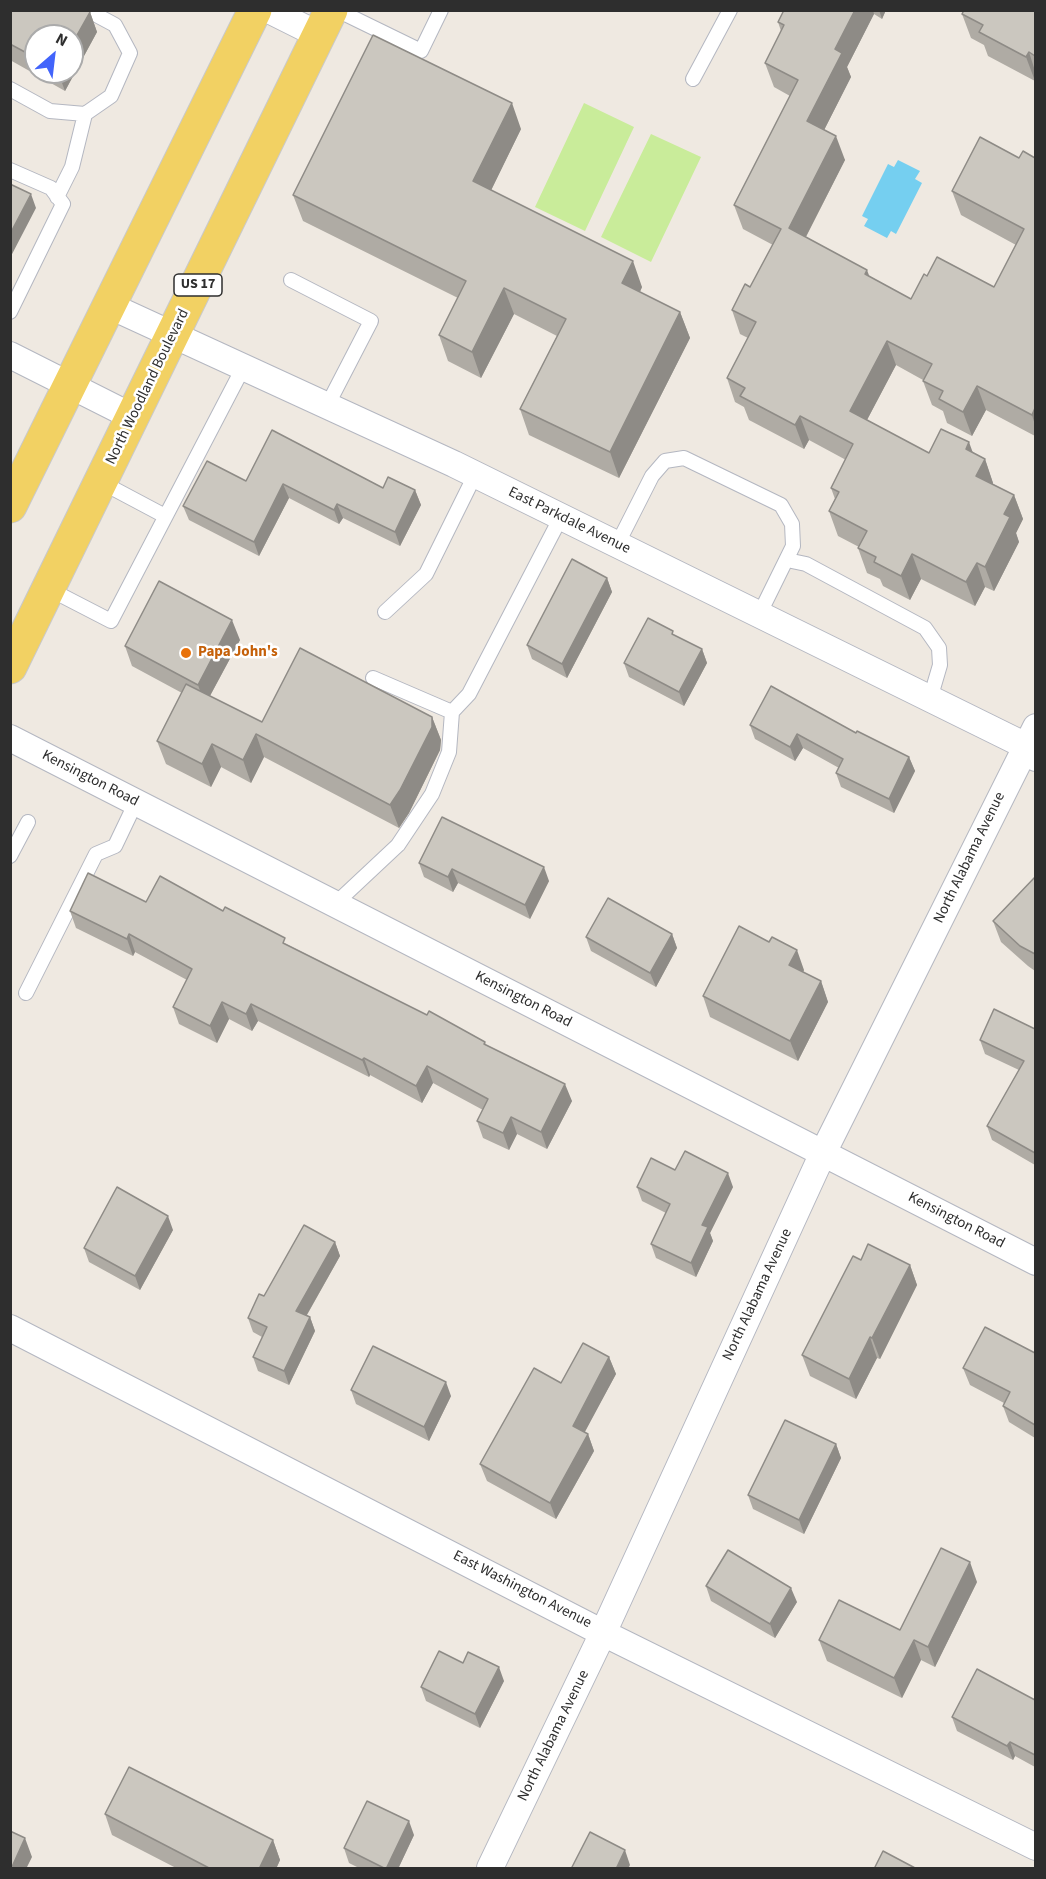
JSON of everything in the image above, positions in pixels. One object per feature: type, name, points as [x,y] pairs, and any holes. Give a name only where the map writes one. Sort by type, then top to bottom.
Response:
[{"type":"main road","points":[[10,506],[255,10]]},
{"type":"main road","name":"North Woodland Boulevard","points":[[10,667],[329,19]]},
{"type":"street","points":[[269,10],[329,19]]},
{"type":"street","name":"East Parkdale Avenue","points":[[108,305],[476,475],[930,699],[1033,744]]},
{"type":"street","points":[[10,355],[133,417]]},
{"type":"street","name":"Kensington Road","points":[[10,738],[1035,1262]]},
{"type":"street","name":"North Alabama Avenue","points":[[490,1869],[603,1632],[823,1153],[1033,744]]},
{"type":"street","name":"East Washington Avenue","points":[[10,1328],[603,1632],[1035,1848]]},
{"type":"lane","points":[[10,89],[50,111],[85,114],[111,96],[130,53],[115,25],[87,10]]},
{"type":"lane","points":[[329,19],[421,51],[441,10]]},
{"type":"lane","points":[[693,79],[730,10]]},
{"type":"lane","points":[[57,197],[72,167],[85,114]]},
{"type":"lane","points":[[10,170],[51,188],[63,204],[10,312]]},
{"type":"lane","points":[[291,280],[371,321],[327,406]]},
{"type":"lane","points":[[49,589],[111,621],[243,368]]},
{"type":"lane","points":[[617,545],[652,476],[665,461],[684,458],[781,505],[792,524],[793,546],[759,615]]},
{"type":"lane","points":[[385,612],[426,574],[476,475]]},
{"type":"lane","points":[[101,482],[165,516]]},
{"type":"lane","points":[[335,904],[398,845],[432,794],[449,752],[452,712],[469,694],[561,517]]},
{"type":"lane","points":[[787,560],[806,564],[925,628],[939,648],[940,664],[930,699]]},
{"type":"lane","points":[[373,678],[452,712]]},
{"type":"lane","points":[[26,993],[96,854],[115,846],[136,802]]},
{"type":"lane","points":[[10,856],[28,822]]},
{"type":"green space","points":[[584,103],[634,127],[585,231],[535,207]]},
{"type":"green space","points":[[651,134],[701,157],[651,262],[601,237]]},
{"type":"water","points":[[898,160],[920,171],[915,179],[922,183],[896,234],[891,231],[887,238],[864,226],[868,219],[862,216],[888,164],[894,167]]},
{"type":"building","points":[[10,10],[88,10],[90,12],[83,24],[24,24],[24,52],[10,44]]},
{"type":"building","points":[[784,10],[855,10],[835,49],[842,53],[807,121],[836,136],[789,228],[867,270],[865,274],[911,299],[924,274],[927,276],[937,257],[994,287],[1024,229],[952,191],[980,137],[1019,158],[1023,151],[1035,158],[1035,408],[1032,415],[977,386],[963,412],[939,399],[943,391],[923,381],[932,364],[887,341],[850,411],[929,453],[941,429],[969,442],[966,449],[985,459],[976,476],[1014,495],[1004,514],[1010,517],[985,567],[977,563],[966,582],[912,554],[901,576],[874,562],[876,557],[858,548],[867,531],[829,511],[839,492],[831,488],[853,444],[800,416],[795,425],[740,396],[745,388],[727,378],[756,322],[732,310],[745,284],[750,287],[781,229],[734,205],[798,80],[765,63],[784,25],[778,22]]},
{"type":"building","points":[[964,10],[1035,10],[1035,56],[1029,52],[1026,57],[979,32],[983,25],[962,14]]},
{"type":"building","points":[[373,35],[512,103],[473,181],[633,261],[622,283],[680,312],[610,452],[520,409],[566,319],[504,288],[472,352],[439,335],[466,281],[293,195]]},
{"type":"building","points":[[10,184],[31,194],[10,234]]},
{"type":"building","points":[[272,430],[383,488],[388,477],[415,490],[395,532],[337,504],[334,510],[283,484],[254,542],[183,506],[207,461],[246,481]]},
{"type":"building","points":[[572,559],[607,578],[562,664],[527,645]]},
{"type":"building","name":"Papa John's","points":[[159,581],[232,620],[198,685],[125,646]]},
{"type":"building","points":[[648,618],[673,631],[672,634],[702,649],[679,692],[624,663]]},
{"type":"building","points":[[300,648],[432,717],[432,727],[390,805],[256,734],[243,760],[212,744],[202,764],[157,741],[186,684],[262,722]]},
{"type":"building","points":[[771,686],[856,733],[857,731],[909,757],[889,799],[836,773],[843,759],[797,734],[790,747],[750,725]]},
{"type":"building","points":[[442,817],[544,867],[525,905],[452,869],[448,877],[419,863]]},
{"type":"building","points":[[88,873],[146,902],[160,876],[223,911],[225,907],[285,938],[283,943],[427,1015],[429,1011],[485,1042],[484,1044],[565,1084],[541,1132],[511,1117],[503,1133],[477,1121],[488,1099],[427,1066],[416,1086],[364,1058],[362,1060],[251,1004],[246,1014],[222,1002],[210,1026],[173,1007],[192,969],[129,934],[127,939],[70,911]]},
{"type":"building","points":[[1035,877],[1035,954],[1020,946],[993,921]]},
{"type":"building","points":[[608,898],[672,934],[650,973],[586,937]]},
{"type":"building","points":[[739,926],[769,942],[772,937],[797,950],[789,965],[821,981],[790,1041],[703,996]]},
{"type":"building","points":[[994,1009],[1035,1029],[1035,1153],[987,1126],[1024,1061],[980,1040]]},
{"type":"building","points":[[685,1151],[728,1173],[702,1225],[708,1227],[691,1263],[651,1244],[670,1204],[637,1187],[651,1158],[675,1170]]},
{"type":"building","points":[[117,1187],[168,1216],[135,1276],[84,1248]]},
{"type":"building","points":[[304,1225],[335,1242],[296,1311],[310,1317],[284,1371],[253,1357],[267,1327],[248,1318],[259,1294],[264,1296]]},
{"type":"building","points":[[868,1244],[910,1265],[849,1379],[802,1355],[853,1256],[861,1260]]},
{"type":"building","points":[[985,1327],[1035,1353],[1035,1425],[1003,1406],[1010,1392],[963,1368]]},
{"type":"building","points":[[583,1343],[609,1357],[573,1426],[588,1434],[550,1503],[480,1464],[534,1368],[561,1383]]},
{"type":"building","points":[[373,1346],[446,1382],[424,1427],[351,1390]]},
{"type":"building","points":[[785,1420],[836,1444],[799,1520],[748,1495]]},
{"type":"building","points":[[941,1548],[970,1562],[928,1647],[914,1640],[894,1678],[819,1640],[839,1600],[900,1630]]},
{"type":"building","points":[[728,1550],[791,1588],[770,1624],[706,1586]]},
{"type":"building","points":[[439,1651],[463,1663],[468,1652],[499,1667],[475,1714],[421,1687]]},
{"type":"building","points":[[977,1669],[1035,1700],[1035,1755],[1010,1742],[1007,1746],[952,1717]]},
{"type":"building","points":[[129,1767],[273,1840],[259,1869],[211,1869],[105,1814]]},
{"type":"building","points":[[367,1801],[409,1821],[386,1869],[344,1848]]},
{"type":"building","points":[[10,1831],[25,1838],[11,1869],[10,1869]]},
{"type":"building","points":[[590,1832],[625,1850],[616,1869],[571,1869]]},
{"type":"building","points":[[883,1851],[917,1869],[874,1869]]},
{"type":"place","name":"Papa John's","points":[[186,653]]}]
